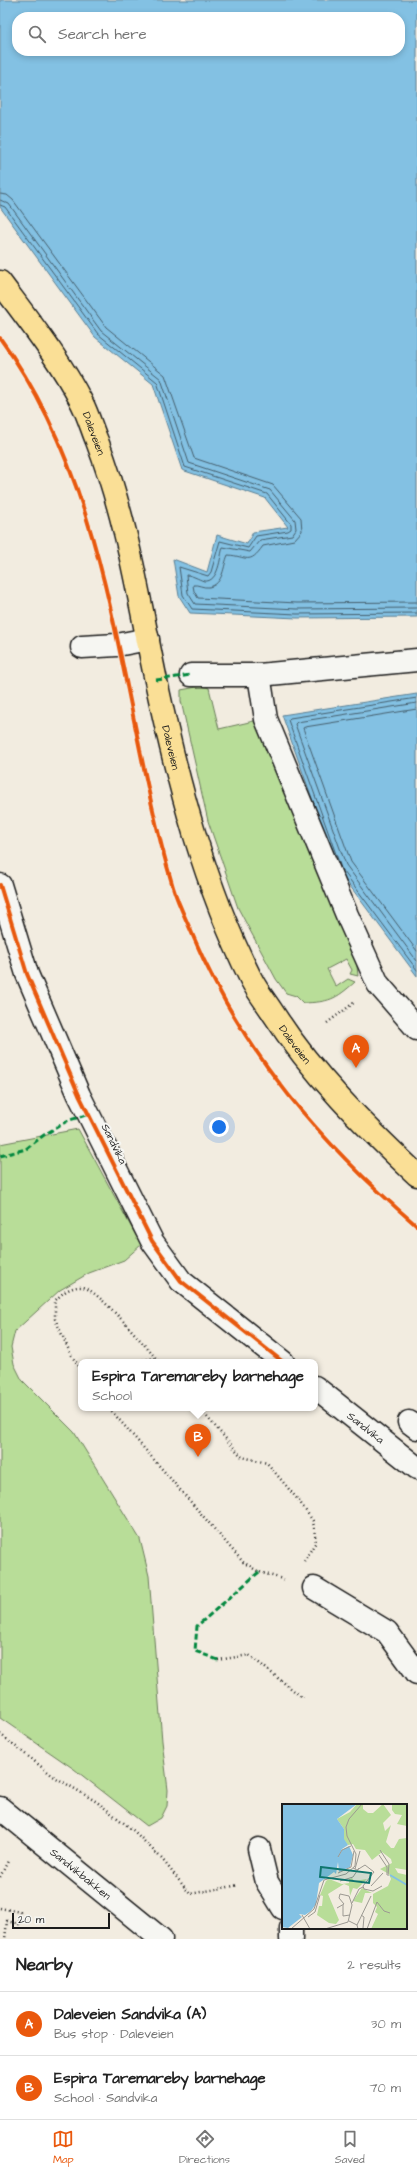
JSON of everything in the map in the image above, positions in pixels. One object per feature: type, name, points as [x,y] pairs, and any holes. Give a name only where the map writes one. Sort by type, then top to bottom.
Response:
[{"type":"main road","name":"Daleveien","points":[[0,282],[45,342],[82,404],[110,478],[132,555],[148,639],[177,770],[195,837],[220,910],[252,981],[295,1047],[359,1120],[417,1175]]},
{"type":"street","points":[[82,647],[117,644],[148,639]]},
{"type":"street","points":[[191,675],[259,674],[417,660]]},
{"type":"street","points":[[259,674],[266,719],[347,915],[378,984],[417,1029]]},
{"type":"street","name":"Sandvika","points":[[0,885],[27,974],[80,1095],[152,1241],[181,1281],[279,1359]]},
{"type":"street","name":"Sandvika","points":[[318,1389],[417,1468]]},
{"type":"street","points":[[314,1588],[387,1632],[417,1673]]},
{"type":"street","name":"Sandvikbakken","points":[[0,1808],[161,1939]]},
{"type":"street","points":[[259,1849],[267,1882],[282,1906]]},
{"type":"path","points":[[327,1023],[378,984]]},
{"type":"path","points":[[78,1365],[71,1355],[56,1319],[55,1301],[63,1292],[82,1287],[97,1294],[155,1358]]},
{"type":"path","points":[[149,1359],[155,1358]]},
{"type":"path","points":[[112,1411],[243,1562],[259,1572],[314,1588]]},
{"type":"path","points":[[202,1411],[242,1457],[267,1464],[299,1501],[313,1521],[316,1542],[304,1562]]},
{"type":"path","points":[[218,1660],[249,1655],[303,1698]]},
{"type":"path","points":[[0,1734],[53,1776],[97,1802],[134,1831],[162,1859],[190,1894],[267,1882]]},
{"type":"path","points":[[0,1877],[8,1861]]},
{"type":"path","points":[[0,1908],[20,1912],[19,1924],[7,1922],[5,1939]]},
{"type":"green space","points":[[202,686],[209,688],[219,729],[258,720],[356,956],[358,976],[350,974],[352,970],[346,959],[327,969],[336,987],[348,979],[355,982],[342,993],[331,999],[319,1002],[303,1003],[296,996],[286,993],[276,979],[238,908],[208,821],[181,701],[181,690]]},
{"type":"green space","points":[[78,1129],[141,1245],[124,1260],[89,1273],[60,1290],[15,1331],[11,1347],[14,1364],[22,1380],[74,1432],[140,1539],[149,1576],[162,1741],[168,1790],[167,1806],[161,1818],[147,1826],[74,1769],[0,1718],[0,1144]]},
{"type":"water","points":[[0,0],[417,0],[417,617],[297,618],[190,613],[179,596],[173,559],[207,572],[217,535],[247,544],[253,532],[288,527],[265,498],[182,470],[153,384],[95,337],[0,207]]},
{"type":"water","points":[[417,694],[417,976],[338,870],[282,715]]},
{"type":"marked path","points":[[156,680],[191,675]]},
{"type":"marked path","points":[[0,1156],[26,1149],[44,1135],[67,1121],[89,1114]]},
{"type":"marked path","points":[[218,1660],[195,1651],[197,1626],[259,1572]]},
{"type":"cycle path","points":[[0,338],[38,399],[68,465],[91,533],[125,675],[155,818],[173,887],[214,981],[261,1059],[289,1095],[318,1130],[349,1163],[417,1226]]},
{"type":"cycle path","points":[[0,885],[27,974],[79,1095],[152,1241],[181,1281],[279,1359]]},
{"type":"place","name":"Daleveien Sandvika (A)","points":[[356,1068]]},
{"type":"place","name":"Espira Taremareby barnehage","points":[[198,1457]]}]
